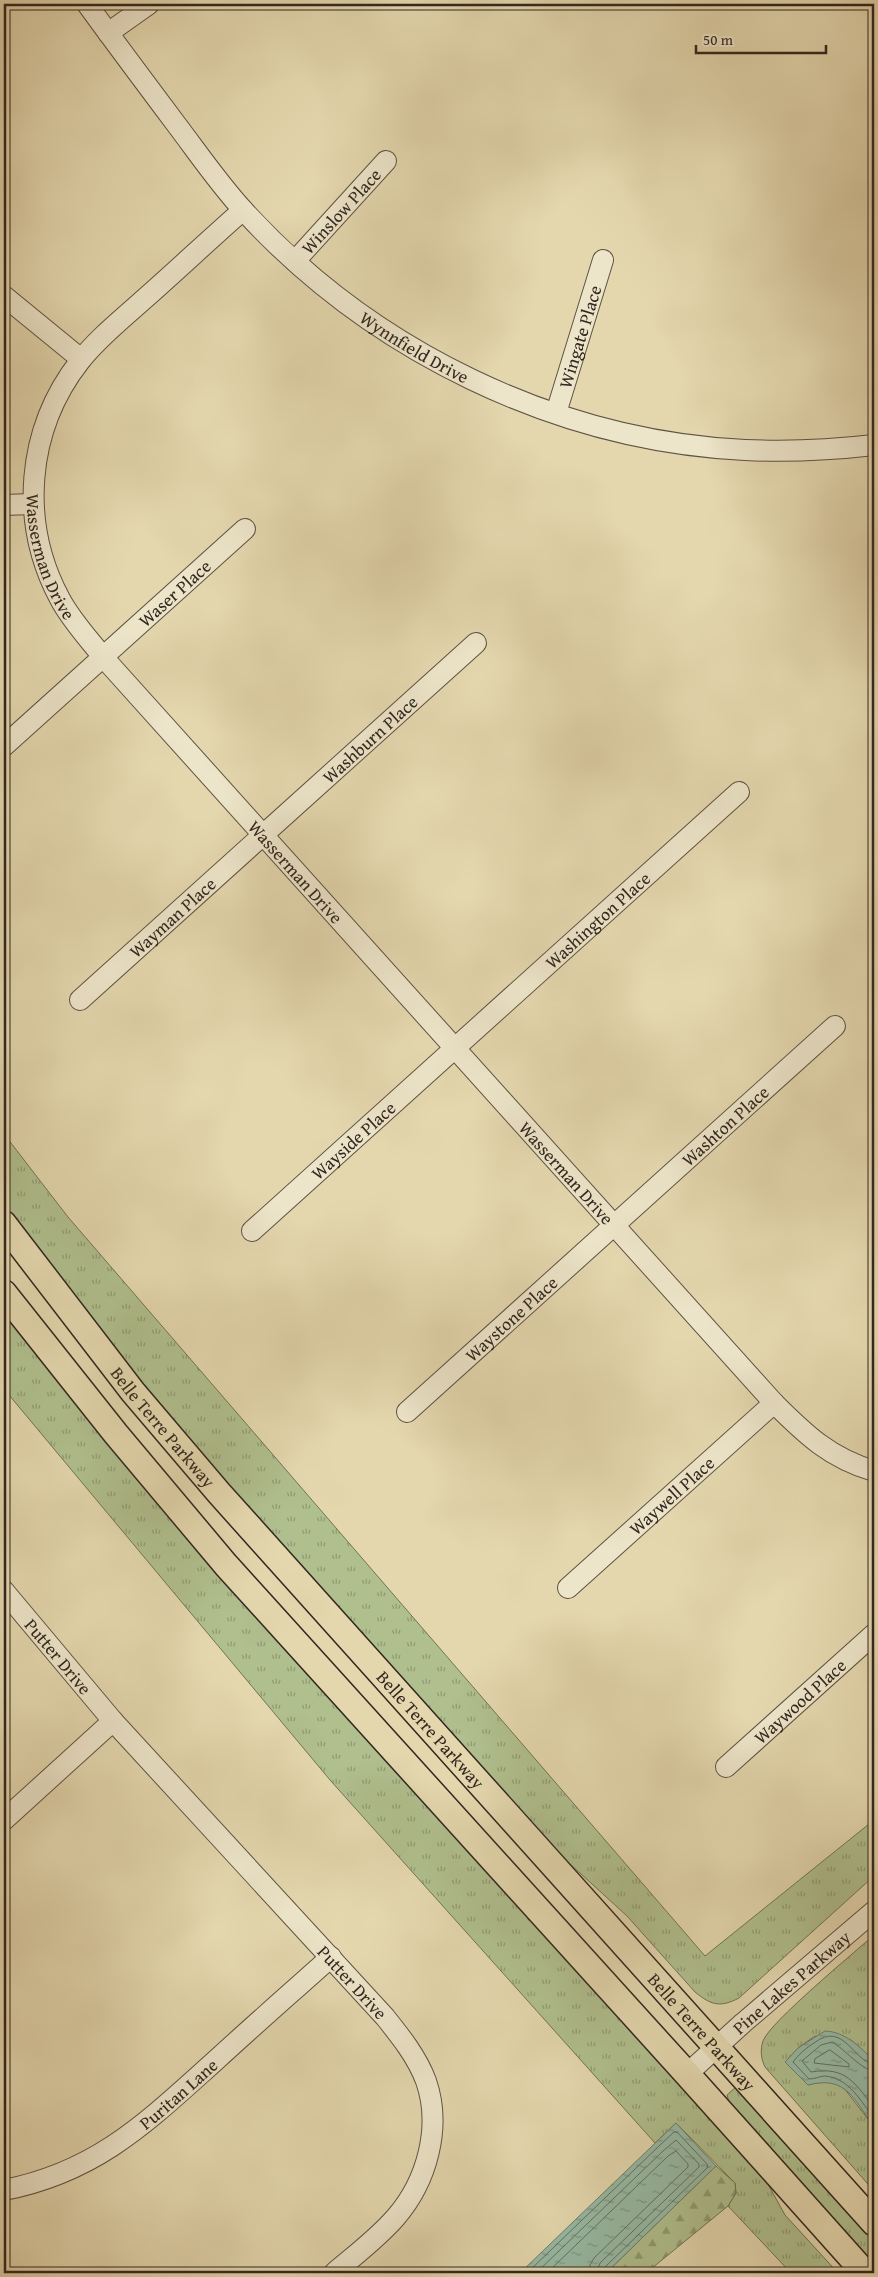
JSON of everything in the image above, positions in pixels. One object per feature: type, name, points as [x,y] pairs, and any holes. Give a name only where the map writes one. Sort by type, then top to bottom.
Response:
[{"type":"main road","name":"Belle Terre Parkway","points":[[4,1224],[109,1362],[219,1493],[874,2223]]},
{"type":"main road","points":[[4,1293],[93,1406],[226,1565],[687,2074],[864,2273]]},
{"type":"street","name":"Wynnfield Drive","points":[[87,4],[243,210],[295,261],[369,320],[412,347],[475,380],[556,413],[636,434],[719,448],[807,450],[874,444]]},
{"type":"street","points":[[108,32],[150,4]]},
{"type":"street","name":"Winslow Place","points":[[295,261],[386,161]]},
{"type":"street","name":"Wasserman Drive","points":[[243,210],[114,326],[81,359],[62,386],[46,425],[35,462],[32,504],[39,545],[54,586],[67,611],[103,657],[774,1404],[821,1447],[838,1457],[874,1471]]},
{"type":"street","name":"Wingate Place","points":[[556,413],[603,260]]},
{"type":"street","points":[[4,296],[81,359]]},
{"type":"street","points":[[4,505],[32,504]]},
{"type":"street","name":"Waser Place","points":[[4,746],[245,529]]},
{"type":"street","name":"Washburn Place","points":[[264,835],[476,643]]},
{"type":"street","name":"Washington Place","points":[[455,1048],[739,792]]},
{"type":"street","name":"Wayman Place","points":[[80,1000],[264,835]]},
{"type":"street","name":"Washton Place","points":[[615,1226],[835,1026]]},
{"type":"street","name":"Wayside Place","points":[[252,1231],[455,1048]]},
{"type":"street","name":"Waystone Place","points":[[408,1412],[615,1226]]},
{"type":"street","name":"Waywell Place","points":[[568,1588],[774,1404]]},
{"type":"street","name":"Putter Drive","points":[[4,1591],[113,1721],[385,2017],[412,2052],[426,2083],[432,2118],[427,2160],[414,2192],[395,2219],[334,2273]]},
{"type":"street","name":"Waywood Place","points":[[726,1767],[874,1634]]},
{"type":"street","points":[[4,1820],[113,1721]]},
{"type":"street","name":"Pine Lakes Parkway","points":[[687,2074],[716,2046],[874,1911]]},
{"type":"street","name":"Puritan Lane","points":[[4,2190],[36,2183],[70,2171],[123,2140],[156,2115],[330,1957]]},
{"type":"green space","points":[[4,1134],[68,1217],[705,1956],[874,1820],[874,1876],[739,1998],[726,2003],[716,2004],[695,1992],[627,1916],[558,1853],[244,1503],[138,1377],[4,1206]]},
{"type":"green space","points":[[4,1309],[764,2177],[785,2215],[838,2273],[791,2273],[728,2206],[736,2193],[735,2183],[676,2123],[655,2143],[330,1780],[4,1389]]},
{"type":"green space","points":[[874,1935],[874,2061],[851,2040],[815,2036],[798,2048],[786,2062],[808,2085],[823,2081],[837,2083],[844,2088],[874,2127],[874,2191],[765,2067],[761,2051],[763,2041],[780,2019]]},
{"type":"green space","points":[[737,2086],[746,2093],[874,2236],[874,2270],[730,2105],[727,2095]]},
{"type":"green space","points":[[716,2166],[735,2183],[736,2193],[728,2206],[646,2273],[606,2273]]},
{"type":"water","points":[[825,2031],[846,2037],[874,2061],[874,2127],[848,2092],[832,2084],[808,2085],[785,2062],[798,2048]]},
{"type":"water","points":[[676,2123],[716,2166],[606,2273],[520,2273]]}]
